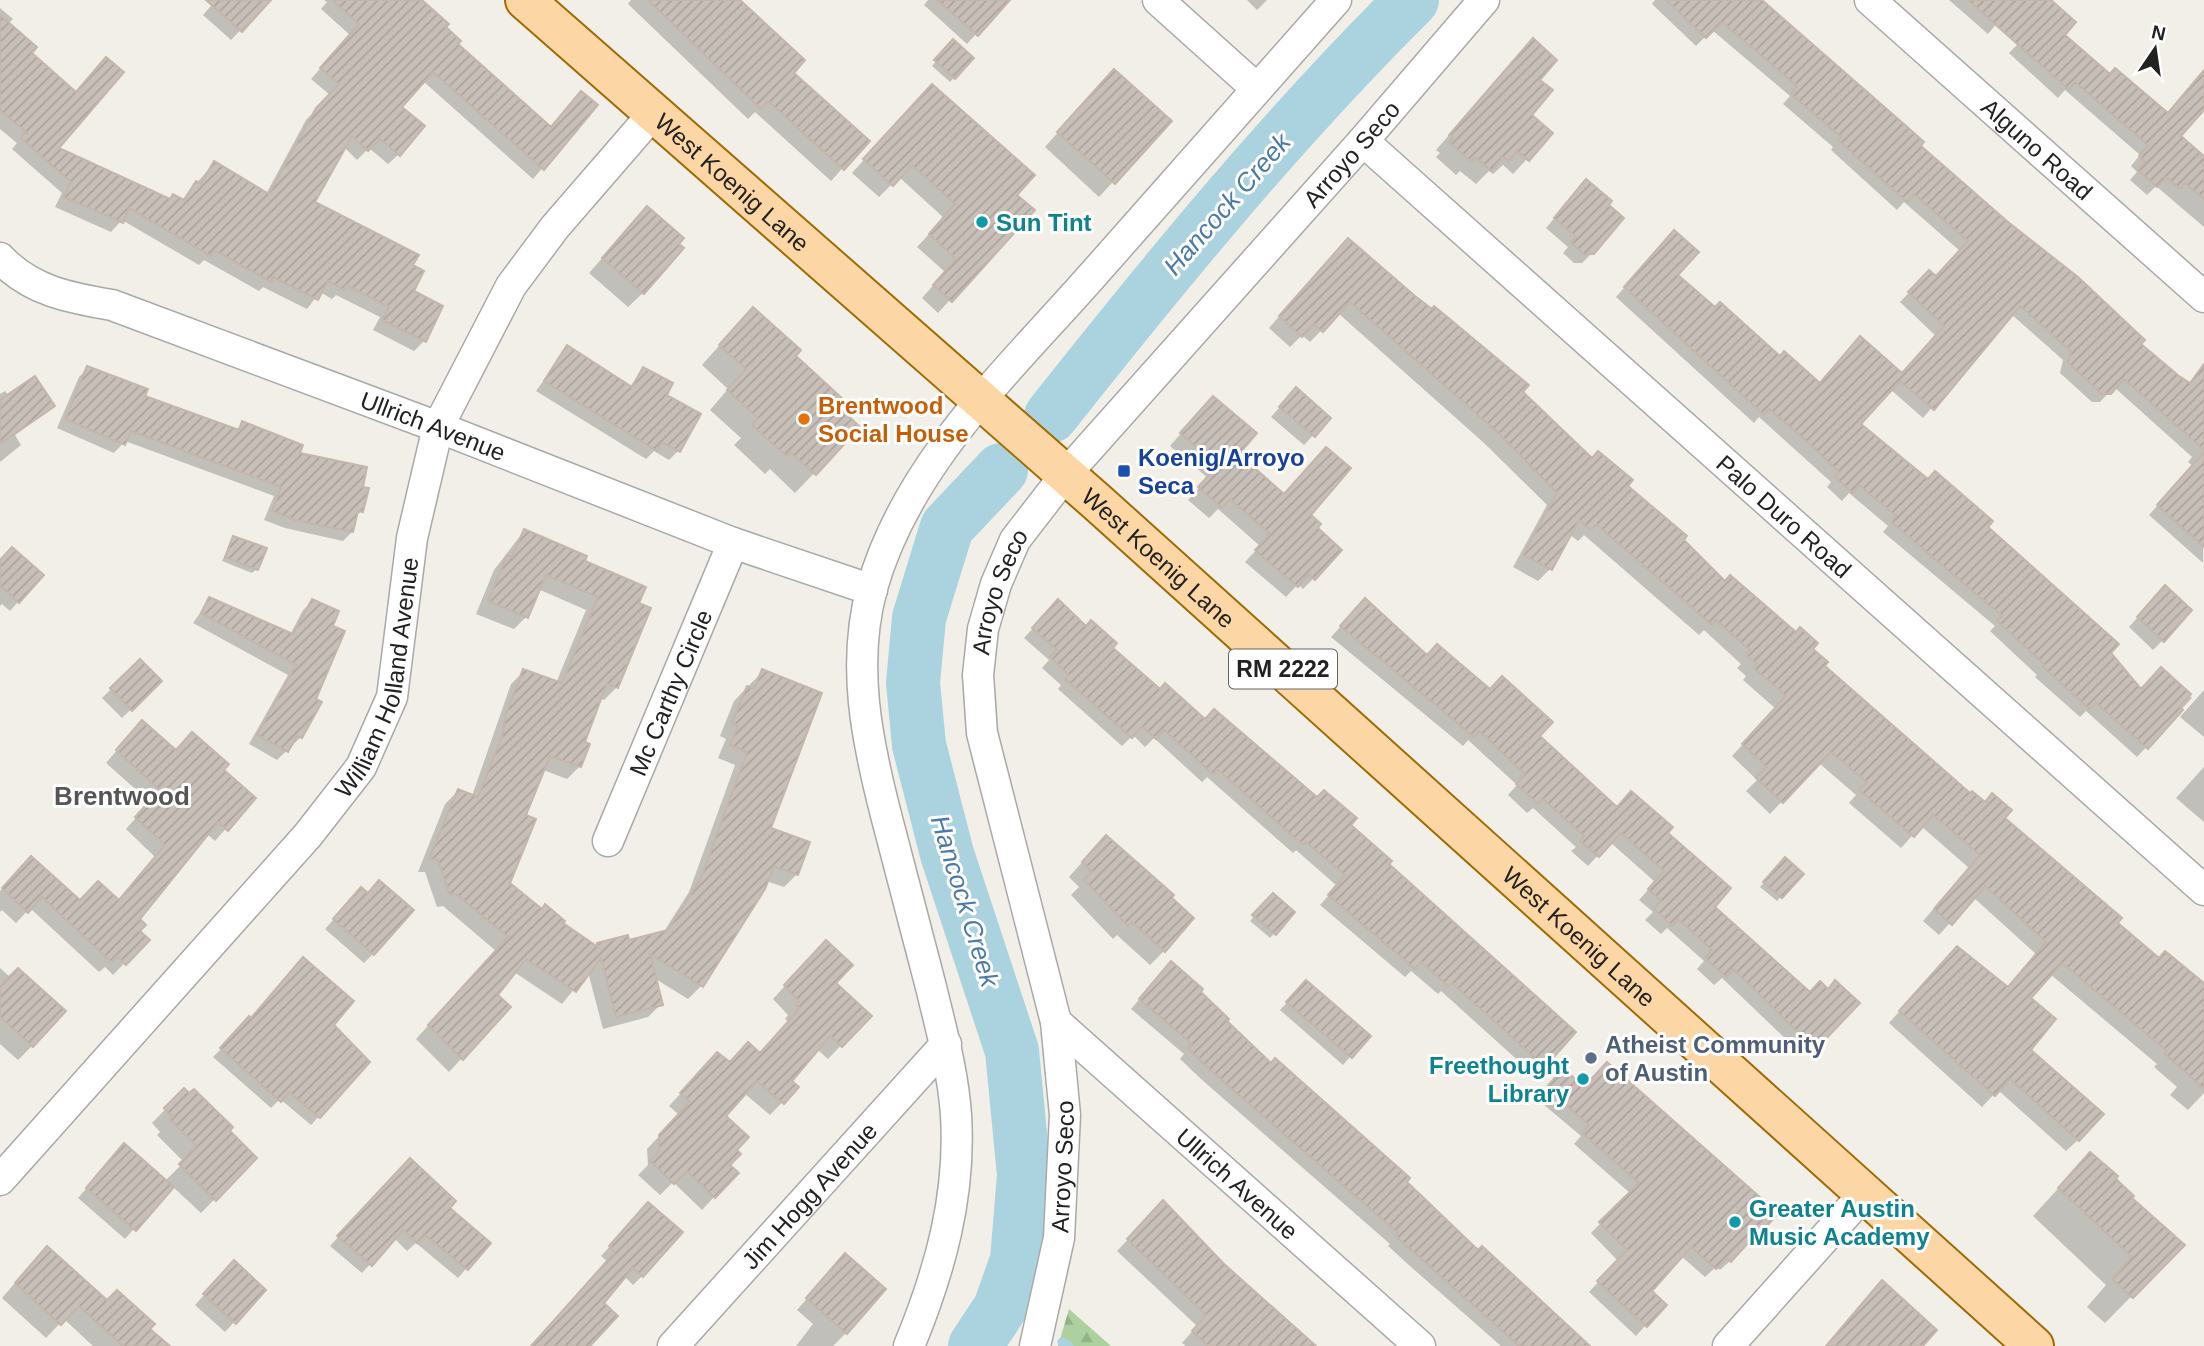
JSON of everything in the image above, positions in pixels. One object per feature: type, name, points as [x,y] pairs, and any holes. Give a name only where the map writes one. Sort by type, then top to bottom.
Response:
[{"type":"main road","name":"West Koenig Lane","points":[[525,0],[652,115],[1066,474],[2034,1346]]},
{"type":"street","points":[[1158,0],[1257,89]]},
{"type":"street","points":[[909,1346],[930,1296],[952,1210],[956,1116],[946,1044],[869,748],[862,690],[864,635],[872,590],[890,537],[911,494],[981,401],[1335,0]]},
{"type":"street","name":"Arroyo Seco","points":[[1035,1346],[1053,1274],[1062,1204],[1065,1115],[1056,1022],[982,733],[978,675],[983,629],[996,584],[1015,540],[1066,474],[1363,141],[1484,0]]},
{"type":"street","name":"Alguno Road","points":[[1870,0],[2204,298]]},
{"type":"street","name":"William Holland Avenue","points":[[0,1180],[308,835],[361,766],[392,697],[412,538],[438,427],[510,286],[555,226],[652,115]]},
{"type":"street","name":"Palo Duro Road","points":[[1363,141],[2204,890]]},
{"type":"street","name":"Ullrich Avenue","points":[[4,271],[58,296],[112,305],[438,427],[733,544],[872,590]]},
{"type":"street","name":"Mc Carthy Circle","points":[[608,841],[733,544]]},
{"type":"street","name":"Ullrich Avenue","points":[[1056,1022],[1420,1346]]},
{"type":"street","name":"Jim Hogg Avenue","points":[[673,1346],[946,1044]]},
{"type":"street","points":[[1728,1346],[1864,1194]]},
{"type":"green space","points":[[1069,1309],[1111,1346],[1058,1346]]},
{"type":"building","points":[[206,0],[271,0],[242,32]]},
{"type":"building","points":[[332,0],[422,0],[449,24],[446,27],[461,41],[458,44],[551,127],[581,91],[598,105],[544,170],[433,72],[402,107],[425,126],[400,156],[380,139],[368,151],[352,136],[315,202],[419,255],[413,265],[424,271],[414,291],[443,306],[426,342],[382,320],[389,307],[346,285],[344,290],[328,281],[318,300],[273,277],[271,282],[214,250],[211,256],[129,208],[123,223],[64,197],[71,182],[21,138],[24,133],[28,134],[0,110],[0,15],[37,47],[32,53],[76,92],[106,57],[124,72],[59,148],[170,199],[173,194],[184,200],[196,181],[201,184],[214,161],[269,194],[316,108],[339,84],[320,68],[359,24]]},
{"type":"building","points":[[648,0],[740,0],[805,60],[794,73],[870,141],[844,170],[768,101],[761,109]]},
{"type":"building","points":[[937,0],[1010,0],[978,36]]},
{"type":"building","points":[[1666,0],[1762,0],[1924,142],[1921,146],[2008,222],[2078,277],[2145,340],[2141,344],[2179,376],[2190,383],[2204,364],[2204,450],[2124,379],[2111,394],[2102,394],[2068,363],[2071,351],[2020,306],[1934,410],[1900,381],[1861,424],[1928,479],[1935,471],[1993,521],[1988,527],[2119,644],[2111,653],[2141,689],[2161,667],[2191,694],[2179,707],[2183,710],[2148,749],[2096,703],[2090,709],[1997,621],[2002,616],[1891,522],[1896,516],[1859,485],[1853,493],[1835,477],[1839,472],[1810,444],[1769,409],[1764,415],[1624,287],[1674,230],[1699,252],[1678,275],[1715,307],[1720,302],[1780,356],[1784,351],[1820,383],[1860,336],[1902,373],[1944,326],[1908,292],[1929,270],[1936,276],[1968,241],[1914,194],[1907,202],[1838,140],[1841,137],[1791,94],[1797,86],[1722,22],[1706,38]]},
{"type":"building","points":[[1968,0],[2051,0],[2076,22],[2065,35],[2110,74],[2115,68],[2168,113],[2204,70],[2204,110],[2181,136],[2204,156],[2204,199],[2185,183],[2180,189],[2166,177],[2157,187],[2138,170],[2145,162],[2139,156],[2148,145],[2075,82],[2069,90]]},
{"type":"building","points":[[1533,38],[1557,60],[1540,80],[1553,90],[1532,115],[1553,133],[1529,161],[1517,151],[1509,161],[1503,157],[1491,171],[1475,157],[1471,162],[1449,142],[1453,138],[1449,135]]},
{"type":"building","points":[[953,39],[974,58],[955,79],[934,60]]},
{"type":"building","points":[[1114,69],[1172,121],[1115,184],[1057,132]]},
{"type":"building","points":[[932,84],[1035,175],[1017,195],[1035,210],[952,302],[933,285],[956,259],[929,234],[955,204],[912,165],[893,186],[863,159]]},
{"type":"building","points":[[1586,179],[1612,201],[1609,205],[1624,218],[1594,254],[1584,254],[1571,243],[1576,237],[1554,218]]},
{"type":"building","points":[[647,206],[684,238],[679,244],[684,248],[644,294],[602,258]]},
{"type":"building","points":[[1348,238],[1415,296],[1432,309],[1434,306],[1529,385],[1523,392],[1592,458],[1598,451],[1633,480],[1628,486],[1687,536],[1684,540],[1725,581],[1730,575],[1796,632],[1800,627],[1818,643],[1813,649],[1828,662],[1825,666],[1970,793],[1972,791],[1985,802],[1992,793],[2012,810],[2005,818],[2122,918],[2118,923],[2159,958],[2165,951],[2204,983],[2204,1089],[2165,1054],[2167,1051],[2062,963],[2031,998],[2056,1019],[2031,1050],[2104,1114],[2079,1141],[2010,1079],[1995,1096],[1899,1011],[1957,946],[2008,987],[2046,942],[1985,886],[1952,925],[1934,909],[1980,855],[1933,815],[1914,837],[1859,790],[1867,782],[1831,752],[1783,803],[1756,778],[1767,767],[1742,744],[1786,696],[1754,668],[1757,664],[1747,656],[1751,651],[1716,620],[1712,625],[1596,524],[1591,530],[1579,520],[1552,570],[1523,555],[1557,493],[1496,431],[1350,302],[1323,332],[1314,324],[1302,337],[1279,316]]},
{"type":"building","points":[[753,307],[801,350],[796,356],[844,400],[838,406],[860,427],[816,475],[790,452],[786,456],[752,425],[758,418],[727,390],[746,369],[719,345]]},
{"type":"building","points":[[567,345],[632,387],[643,367],[673,383],[667,395],[701,414],[680,452],[662,442],[657,451],[544,381]]},
{"type":"building","points":[[87,366],[148,389],[145,396],[239,430],[242,421],[303,445],[300,453],[367,467],[363,487],[369,488],[363,512],[358,511],[353,532],[295,520],[272,511],[281,487],[131,431],[125,445],[65,419]]},
{"type":"building","points":[[35,376],[55,406],[0,444],[0,400]]},
{"type":"building","points":[[1296,387],[1331,418],[1315,437],[1279,407]]},
{"type":"building","points":[[1213,396],[1257,433],[1239,454],[1284,494],[1326,447],[1351,468],[1311,515],[1321,524],[1318,528],[1342,550],[1315,580],[1309,574],[1298,587],[1255,550],[1270,534],[1230,499],[1222,508],[1198,487],[1218,465],[1180,433]]},
{"type":"building","points":[[2204,452],[2204,547],[2157,505]]},
{"type":"building","points":[[524,529],[587,556],[585,561],[646,587],[639,603],[651,608],[618,688],[607,683],[585,742],[590,744],[581,767],[550,756],[526,815],[536,819],[510,883],[542,909],[545,904],[565,921],[563,923],[598,947],[597,943],[628,935],[629,940],[668,930],[701,878],[747,752],[730,745],[738,726],[732,723],[747,686],[754,689],[762,669],[822,693],[771,828],[810,842],[798,875],[774,866],[765,889],[703,987],[650,954],[663,1005],[616,1017],[601,958],[576,992],[526,959],[498,995],[511,1007],[463,1060],[428,1025],[508,937],[456,894],[450,895],[438,860],[429,859],[458,789],[478,797],[502,737],[506,715],[523,669],[562,683],[598,597],[546,575],[528,618],[488,601],[507,555],[512,557]]},
{"type":"building","points":[[233,536],[267,548],[258,570],[225,557]]},
{"type":"building","points":[[12,547],[44,575],[19,603],[0,585],[0,560]]},
{"type":"building","points":[[2165,585],[2192,610],[2164,642],[2137,617]]},
{"type":"building","points":[[209,597],[293,634],[312,599],[339,611],[333,626],[345,631],[316,699],[322,702],[302,738],[297,736],[288,752],[257,735],[296,665],[201,613]]},
{"type":"building","points":[[1365,598],[1427,655],[1437,644],[1490,689],[1502,676],[1553,722],[1540,736],[1617,807],[1631,791],[1673,827],[1668,833],[1731,888],[1715,907],[1810,992],[1820,981],[1828,989],[1835,980],[1860,1003],[1819,1046],[1804,1033],[1802,1036],[1733,969],[1726,977],[1705,958],[1712,950],[1678,919],[1672,926],[1654,909],[1661,901],[1648,889],[1664,871],[1621,833],[1599,857],[1580,841],[1584,836],[1543,799],[1538,804],[1516,784],[1525,774],[1479,731],[1474,737],[1340,626]]},
{"type":"building","points":[[1058,599],[1086,626],[1091,620],[1117,643],[1113,648],[1160,689],[1165,683],[1205,719],[1214,709],[1317,797],[1324,790],[1357,818],[1351,825],[1392,861],[1389,864],[1576,1032],[1545,1067],[1452,983],[1448,986],[1421,962],[1415,969],[1328,895],[1345,875],[1306,842],[1303,845],[1217,769],[1213,774],[1164,730],[1156,739],[1142,726],[1132,738],[1065,679],[1069,675],[1050,657],[1057,650],[1032,628]]},
{"type":"building","points":[[140,659],[162,681],[132,711],[110,688]]},
{"type":"building","points":[[142,720],[176,750],[192,732],[229,764],[224,770],[256,798],[228,831],[218,822],[140,919],[146,925],[140,931],[150,940],[126,965],[117,956],[111,962],[42,897],[28,913],[2,888],[31,856],[80,900],[98,881],[119,900],[165,845],[135,817],[160,790],[116,750]]},
{"type":"building","points":[[1106,835],[1174,895],[1172,898],[1194,918],[1165,952],[1132,922],[1128,926],[1084,880],[1092,872],[1082,862]]},
{"type":"building","points":[[1785,857],[1804,874],[1782,898],[1763,882]]},
{"type":"building","points":[[379,880],[414,910],[374,955],[333,919],[361,887],[368,893]]},
{"type":"building","points":[[1273,893],[1295,912],[1276,935],[1252,915]]},
{"type":"building","points":[[826,940],[853,965],[836,983],[872,1016],[842,1047],[830,1036],[792,1081],[799,1087],[784,1104],[757,1081],[726,1116],[749,1137],[737,1150],[741,1154],[730,1165],[739,1173],[715,1198],[687,1171],[674,1184],[650,1161],[659,1151],[659,1135],[690,1102],[680,1093],[717,1052],[730,1062],[748,1042],[760,1053],[800,1008],[796,1005],[799,1001],[784,985]]},
{"type":"building","points":[[303,957],[354,1001],[334,1025],[370,1062],[320,1118],[289,1092],[281,1102],[220,1048],[249,1016],[251,1018]]},
{"type":"building","points":[[1171,961],[1203,989],[1201,992],[1229,1019],[1227,1021],[1271,1063],[1275,1058],[1410,1178],[1407,1182],[1478,1250],[1482,1246],[1590,1346],[1519,1346],[1396,1236],[1398,1233],[1210,1070],[1188,1048],[1192,1044],[1139,999]]},
{"type":"building","points":[[18,968],[66,1011],[33,1047],[0,1017],[0,986]]},
{"type":"building","points":[[1306,980],[1371,1036],[1352,1058],[1286,1002]]},
{"type":"building","points":[[1607,1062],[1778,1213],[1753,1243],[1750,1241],[1731,1262],[1726,1258],[1716,1269],[1691,1247],[1652,1291],[1667,1305],[1647,1327],[1597,1281],[1627,1250],[1599,1222],[1639,1183],[1582,1133],[1589,1125],[1546,1088],[1563,1068],[1584,1087]]},
{"type":"building","points":[[184,1088],[189,1093],[194,1089],[233,1127],[230,1131],[257,1158],[216,1201],[179,1164],[197,1146],[170,1120],[173,1117],[164,1108]]},
{"type":"building","points":[[124,1143],[174,1187],[136,1231],[86,1188]]},
{"type":"building","points":[[2090,1152],[2118,1176],[2116,1179],[2134,1196],[2132,1198],[2185,1245],[2133,1298],[2112,1279],[2132,1257],[2058,1188]]},
{"type":"building","points":[[410,1158],[456,1201],[450,1208],[491,1243],[468,1270],[425,1235],[417,1243],[403,1230],[372,1266],[337,1236]]},
{"type":"building","points":[[1163,1200],[1223,1263],[1316,1346],[1208,1346],[1192,1331],[1206,1315],[1127,1239]]},
{"type":"building","points":[[648,1202],[683,1232],[643,1277],[633,1268],[604,1303],[618,1316],[590,1346],[531,1346],[615,1252],[609,1246]]},
{"type":"building","points":[[47,1246],[107,1300],[117,1290],[155,1324],[150,1329],[170,1346],[123,1346],[79,1306],[61,1325],[15,1283]]},
{"type":"building","points":[[845,1253],[886,1289],[847,1334],[806,1298]]},
{"type":"building","points":[[234,1260],[266,1290],[236,1324],[203,1294]]},
{"type":"building","points":[[1882,1280],[1937,1330],[1923,1346],[1826,1346]]},
{"type":"waterway","name":"Hancock Creek","points":[[1051,416],[1137,308],[1271,150],[1412,0]]},
{"type":"waterway","name":"Hancock Creek","points":[[975,1346],[1000,1308],[1017,1260],[1024,1175],[1012,1051],[947,854],[919,745],[913,683],[919,618],[947,527],[1001,470]]},
{"type":"waterway","points":[[1000,1308],[1017,1317]]},
{"type":"waterway","points":[[1062,1342],[1069,1346]]},
{"type":"place","name":"Sun Tint","points":[[982,222]]},
{"type":"place","name":"Brentwood Social House","points":[[804,419]]},
{"type":"place","name":"Koenig/Arroyo Seca","points":[[1124,471]]},
{"type":"place","name":"Atheist Community of Austin","points":[[1591,1058]]},
{"type":"place","name":"Freethought Library","points":[[1583,1079]]},
{"type":"place","name":"Greater Austin Music Academy","points":[[1735,1222]]},
{"type":"district","name":"Brentwood","points":[[122,796]]}]
